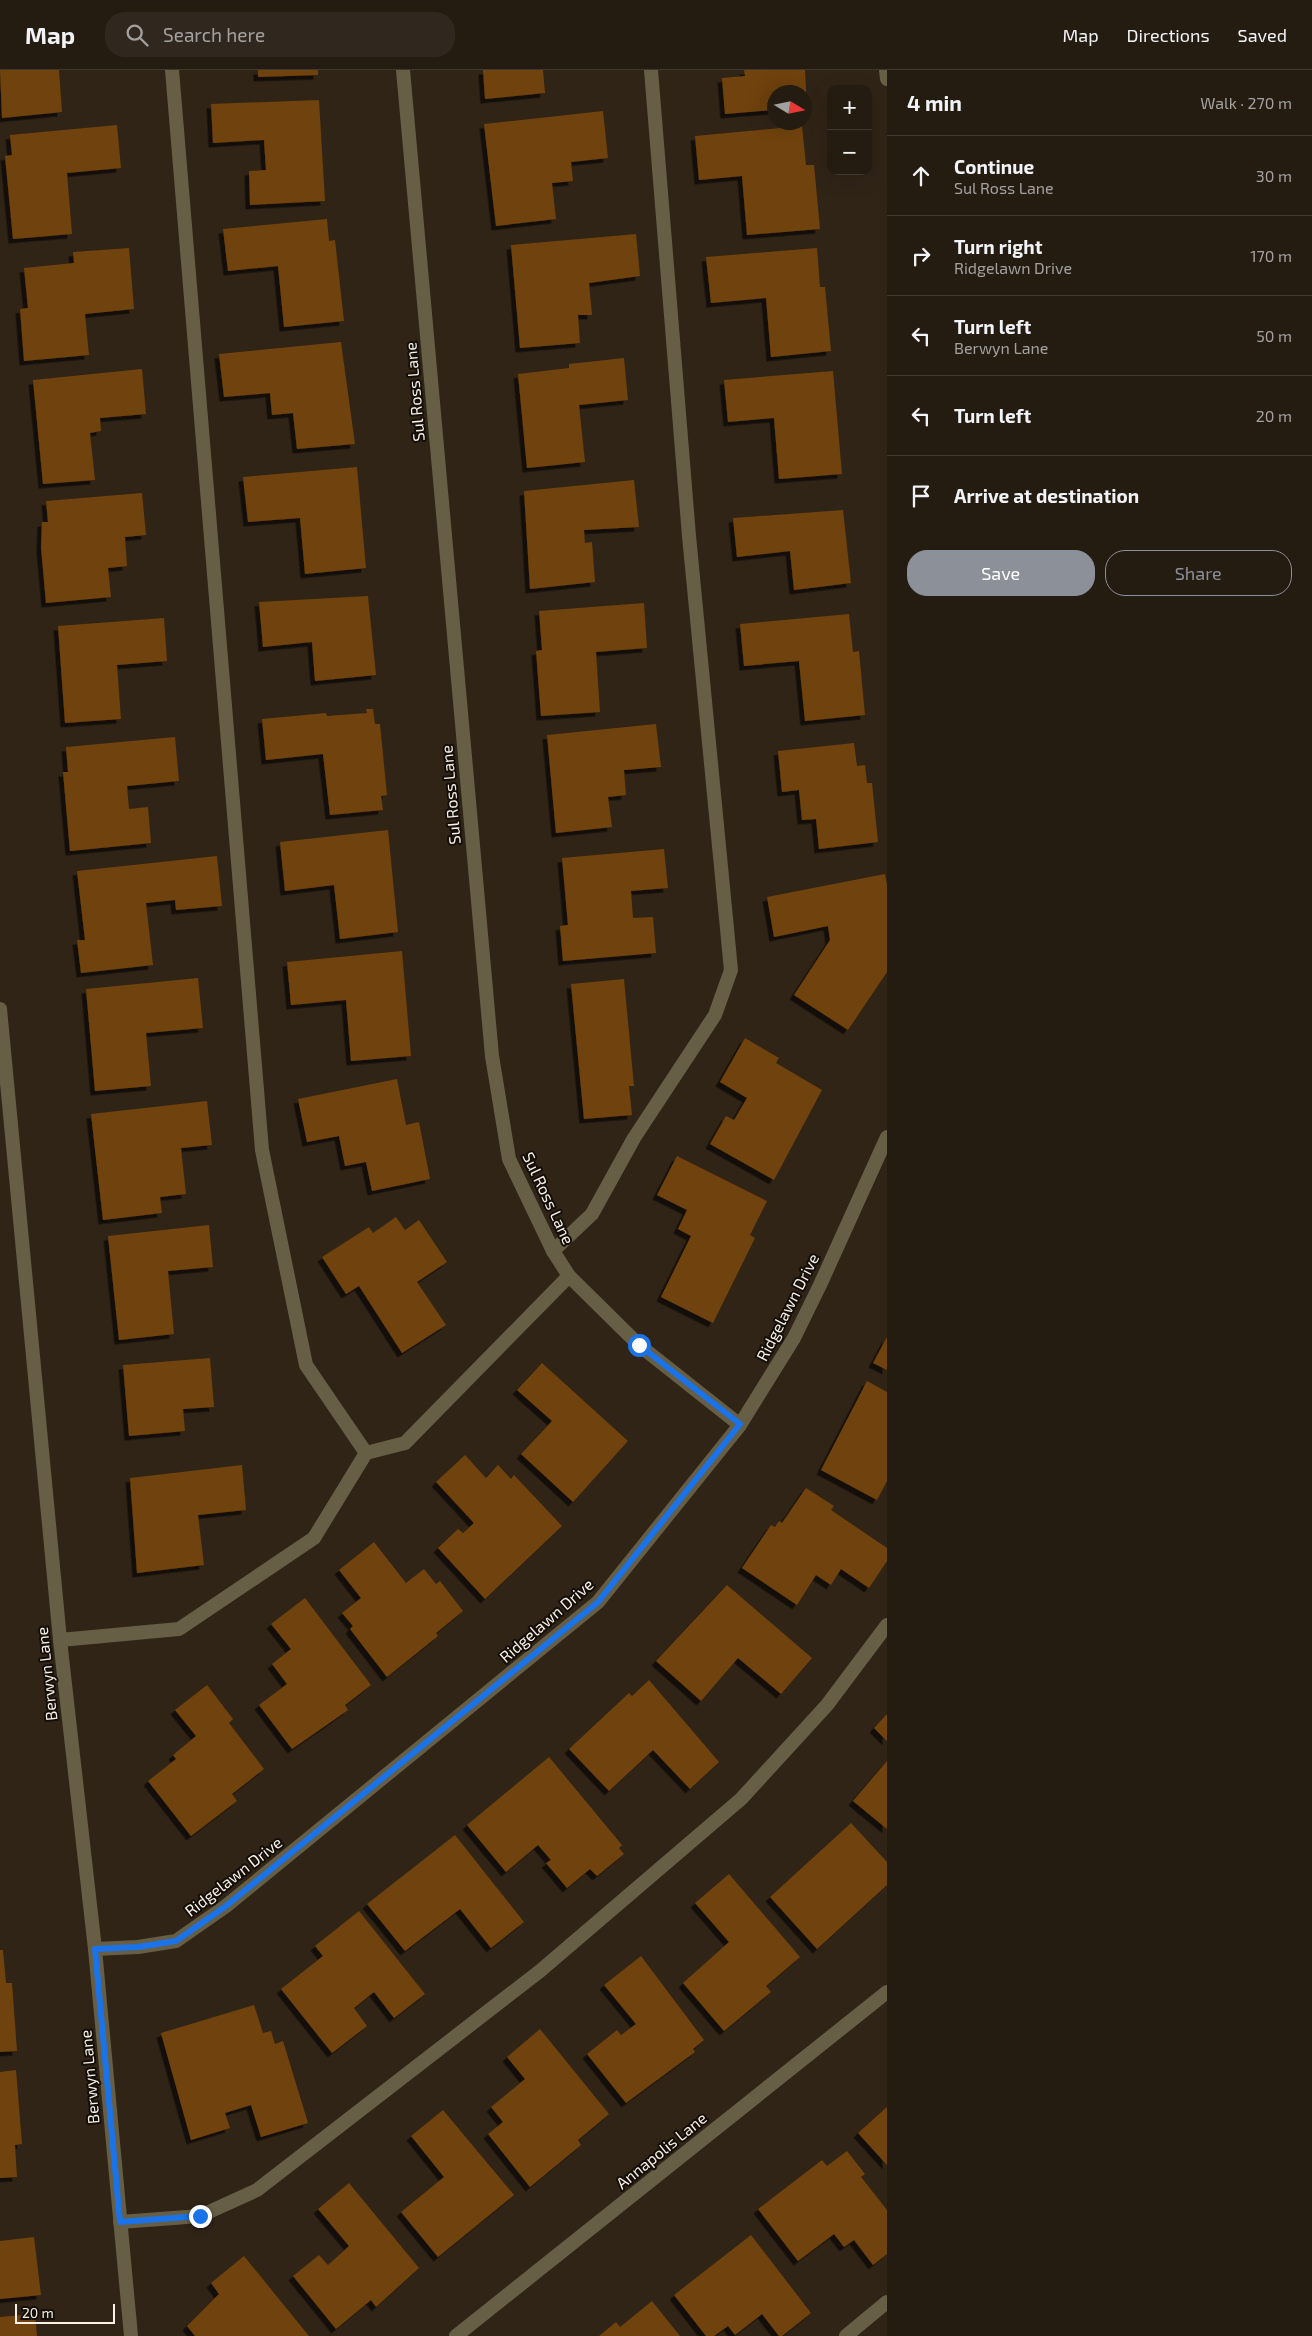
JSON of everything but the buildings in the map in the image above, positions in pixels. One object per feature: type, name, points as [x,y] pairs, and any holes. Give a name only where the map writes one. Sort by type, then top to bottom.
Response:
[{"type":"street","points":[[172,70],[262,1150],[306,1365],[366,1453]]},
{"type":"street","name":"Sul Ross Lane","points":[[402,70],[492,1056],[510,1159],[553,1252],[569,1276],[639,1345],[740,1424]]},
{"type":"street","points":[[553,1252],[592,1214],[634,1138],[715,1016],[731,970],[689,536],[651,70]]},
{"type":"street","points":[[886,70],[887,78]]},
{"type":"street","name":"Berwyn Lane","points":[[0,1008],[60,1640],[95,1949],[131,2336]]},
{"type":"street","name":"Ridgelawn Drive","points":[[95,1949],[138,1947],[176,1941],[226,1906],[598,1602],[740,1424],[794,1338],[887,1137]]},
{"type":"street","points":[[60,1640],[179,1629],[314,1538],[366,1453],[404,1443],[569,1276]]},
{"type":"street","points":[[120,2222],[200,2216],[257,2190],[540,1972],[741,1799],[827,1705],[887,1625]]},
{"type":"street","name":"Annapolis Lane","points":[[456,2336],[887,1992]]},
{"type":"street","points":[[846,2336],[887,2302]]},
{"type":"route","points":[[200,2216],[120,2222],[95,1949],[138,1947],[176,1941],[226,1906],[598,1602],[740,1424],[639,1345]]}]
